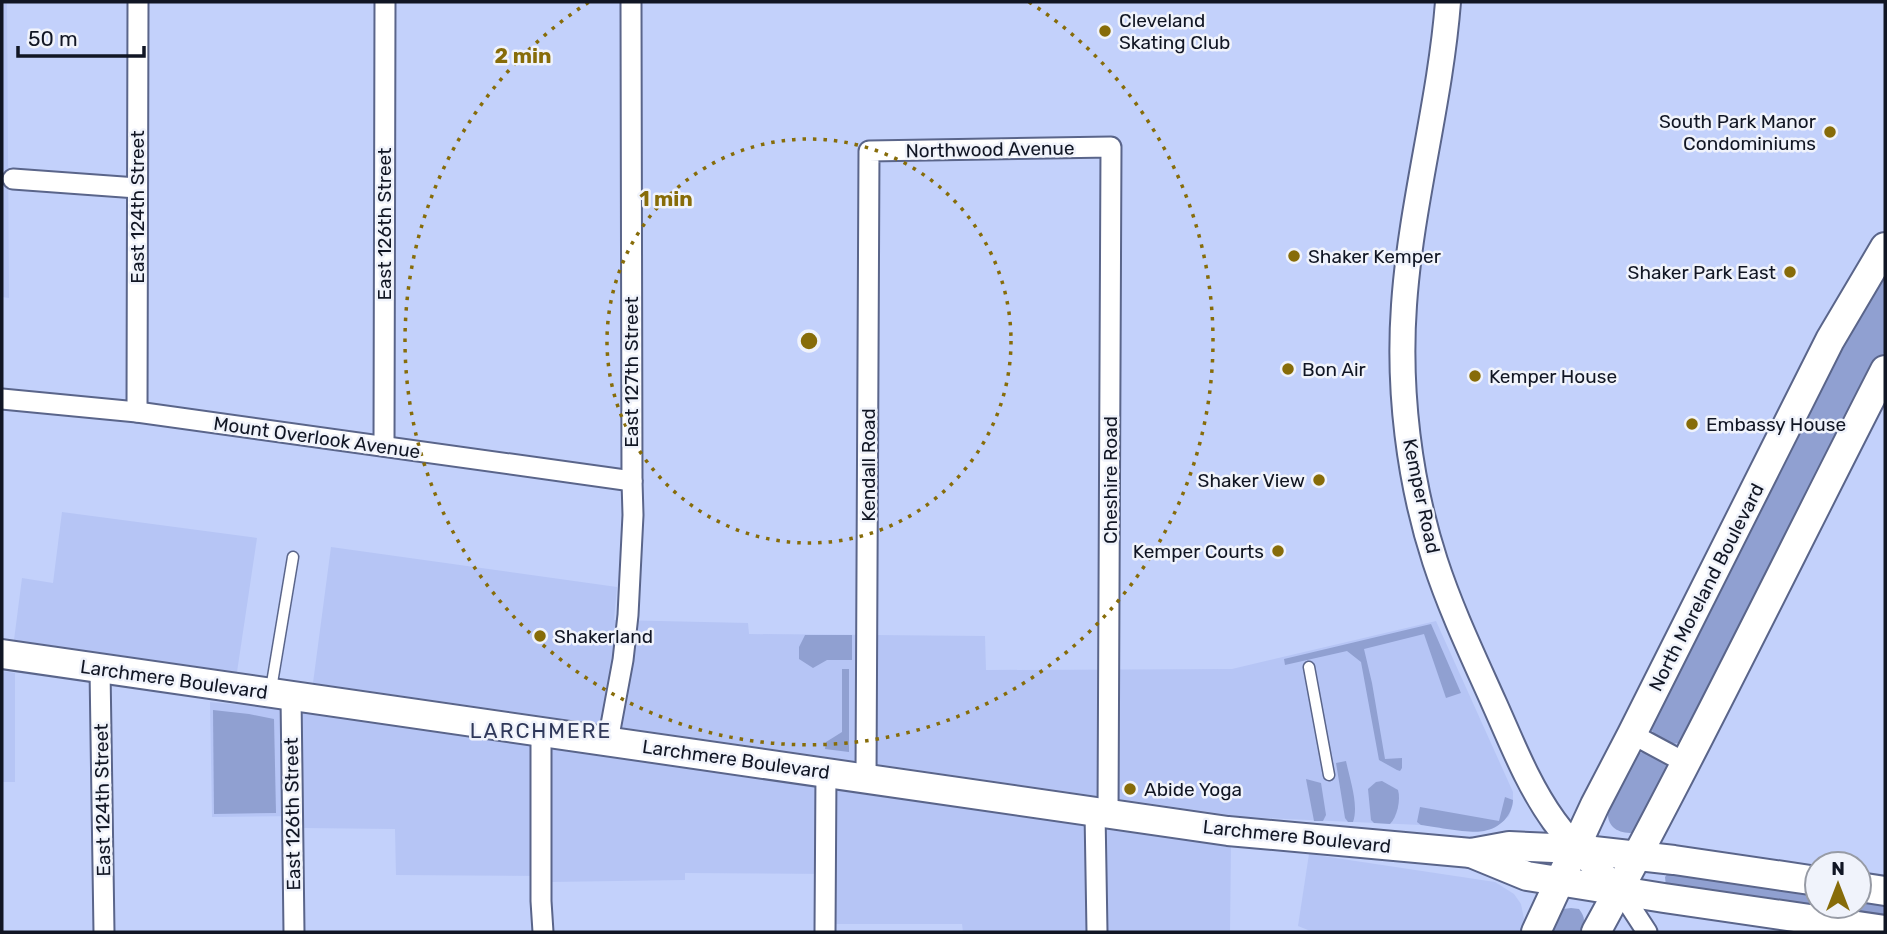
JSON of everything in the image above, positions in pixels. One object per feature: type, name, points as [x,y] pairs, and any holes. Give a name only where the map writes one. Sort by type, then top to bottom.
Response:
[{"type":"main road","name":"North Moreland Boulevard","points":[[1536,932],[1609,777],[1830,340],[1885,247]]},
{"type":"main road","points":[[1596,932],[1638,856],[1885,370]]},
{"type":"main road","name":"Larchmere Boulevard","points":[[2,654],[1228,831],[1471,853],[1509,846],[1576,849],[1803,879]]},
{"type":"main road","name":"Larchmere Boulevard","points":[[1471,853],[1516,872],[1560,882],[1885,930]]},
{"type":"street","name":"East 124th Street","points":[[137,412],[138,2]]},
{"type":"street","name":"East 126th Street","points":[[384,446],[385,2]]},
{"type":"street","name":"East 127th Street","points":[[608,741],[623,660],[628,615],[633,515],[631,2]]},
{"type":"street","name":"Kemper Road","points":[[1448,2],[1444,45],[1412,236],[1404,308],[1404,392],[1417,488],[1435,559],[1456,618],[1525,772],[1542,804],[1576,849],[1619,889],[1647,932]]},
{"type":"street","name":"Northwood Avenue","points":[[869,151],[1111,147]]},
{"type":"street","name":"Cheshire Road","points":[[1097,932],[1102,813],[1111,147]]},
{"type":"street","name":"Kendall Road","points":[[866,778],[869,151]]},
{"type":"street","points":[[13,179],[137,188]]},
{"type":"street","name":"Mount Overlook Avenue","points":[[2,398],[137,412],[632,481]]},
{"type":"street","name":"East 124th Street","points":[[100,668],[104,932]]},
{"type":"street","name":"East 126th Street","points":[[281,695],[294,932]]},
{"type":"street","points":[[541,732],[543,932]]},
{"type":"street","points":[[1632,734],[1686,762]]},
{"type":"street","points":[[825,932],[826,772]]},
{"type":"lane","points":[[281,695],[293,557]]},
{"type":"lane","points":[[1309,667],[1329,775]]},
{"type":"shaded area","points":[[2,2],[7,2],[9,298],[2,297]]},
{"type":"shaded area","points":[[1885,261],[1885,351],[1687,741],[1675,744],[1665,742],[1657,737],[1650,727]]},
{"type":"shaded area","points":[[62,512],[257,538],[237,672],[14,640],[22,578],[53,583]]},
{"type":"shaded area","points":[[331,547],[617,587],[614,620],[748,623],[749,634],[985,636],[986,670],[1232,669],[1436,621],[1513,792],[1513,804],[1509,816],[1484,831],[1421,825],[1244,817],[313,683]]},
{"type":"shaded area","points":[[1431,624],[1461,693],[1446,698],[1424,634],[1364,649],[1385,759],[1402,758],[1400,771],[1379,760],[1361,662],[1347,651],[1285,665],[1284,659]]},
{"type":"shaded area","points":[[805,635],[852,635],[852,660],[827,660],[813,668],[799,659],[799,647]]},
{"type":"shaded area","points":[[842,669],[849,669],[849,752],[825,749],[826,742],[842,732]]},
{"type":"shaded area","points":[[2,671],[15,673],[15,782],[2,782]]},
{"type":"shaded area","points":[[210,702],[272,708],[1231,844],[1230,932],[963,932],[962,924],[834,924],[834,874],[685,873],[685,880],[549,882],[549,876],[396,875],[395,829],[303,828],[303,816],[212,817]]},
{"type":"shaded area","points":[[213,710],[274,719],[276,813],[214,814]]},
{"type":"shaded area","points":[[1643,752],[1670,765],[1636,833],[1619,831],[1609,821],[1609,804],[1635,754]]},
{"type":"shaded area","points":[[1346,761],[1354,800],[1353,822],[1348,822],[1345,818],[1336,763]]},
{"type":"shaded area","points":[[1306,779],[1321,783],[1326,815],[1323,821],[1314,821]]},
{"type":"shaded area","points":[[1382,781],[1398,790],[1399,794],[1396,813],[1390,824],[1374,823],[1371,820],[1368,789],[1376,782]]},
{"type":"shaded area","points":[[1505,797],[1513,800],[1510,811],[1504,820],[1490,829],[1478,832],[1462,831],[1421,825],[1417,822],[1420,807],[1499,821]]},
{"type":"shaded area","points":[[1309,854],[1495,882],[1514,894],[1521,904],[1523,930],[1313,932],[1298,926]]},
{"type":"shaded area","points":[[1669,872],[1803,889],[1803,909],[1666,887],[1665,877]]},
{"type":"shaded area","points":[[1873,900],[1885,901],[1885,922],[1872,920]]},
{"type":"shaded area","points":[[1563,909],[1579,909],[1583,915],[1584,923],[1580,932],[1550,932]]},
{"type":"place","name":"Cleveland Skating Club","points":[[1105,31]]},
{"type":"place","name":"South Park Manor Condominiums","points":[[1830,132]]},
{"type":"place","name":"Shaker Kemper","points":[[1294,256]]},
{"type":"place","name":"Shaker Park East","points":[[1790,272]]},
{"type":"place","name":"Bon Air","points":[[1288,369]]},
{"type":"place","name":"Kemper House","points":[[1475,376]]},
{"type":"place","name":"Embassy House","points":[[1692,424]]},
{"type":"place","name":"Shaker View","points":[[1319,480]]},
{"type":"place","name":"Kemper Courts","points":[[1278,551]]},
{"type":"place","name":"Shakerland","points":[[540,636]]},
{"type":"place","name":"Abide Yoga","points":[[1130,789]]},
{"type":"district","name":"LARCHMERE","points":[[541,731]]}]
